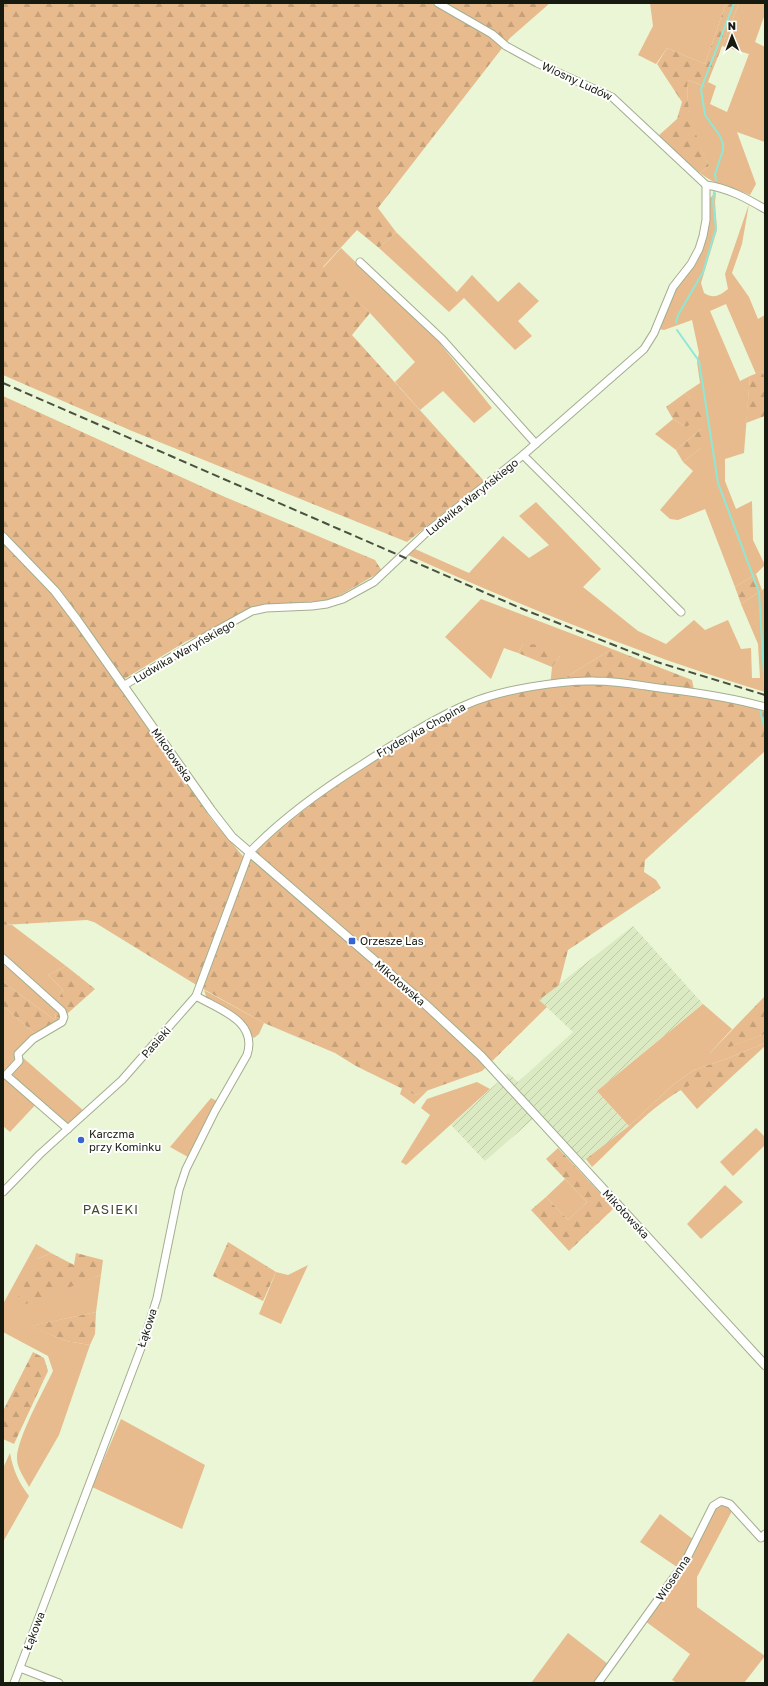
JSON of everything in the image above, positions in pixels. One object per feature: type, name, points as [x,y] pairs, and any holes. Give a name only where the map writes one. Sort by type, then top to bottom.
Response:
[{"type":"main road","name":"Mikołowska","points":[[3,537],[55,591],[210,810],[232,837],[425,1004],[481,1056],[765,1365]]},
{"type":"street","name":"Wiosny Ludów","points":[[438,3],[492,34],[506,46],[537,63],[612,97],[706,185]]},
{"type":"street","points":[[706,185],[720,187],[745,197],[765,209]]},
{"type":"street","name":"Ludwika Waryńskiego","points":[[123,686],[203,638],[252,612],[266,608],[327,604],[359,590],[383,575],[428,531],[536,444],[644,349],[654,333],[673,287],[691,264],[699,249],[706,220],[706,185]]},
{"type":"street","points":[[360,262],[442,339],[536,444]]},
{"type":"street","points":[[523,455],[681,612]]},
{"type":"street","name":"Fryderyka Chopina","points":[[249,853],[262,839],[304,805],[344,776],[437,720],[469,703],[481,699],[518,690],[574,681],[596,681],[714,695],[765,707]]},
{"type":"street","name":"Pasieki","points":[[3,1192],[31,1163],[122,1080],[196,996],[249,853]]},
{"type":"street","points":[[3,958],[62,1011],[64,1016],[62,1022],[33,1039],[18,1054],[18,1061],[6,1075],[68,1129]]},
{"type":"street","name":"Łąkowa","points":[[14,1683],[144,1340],[157,1298],[179,1190],[186,1169],[215,1111],[247,1056],[250,1047],[247,1031],[241,1023],[196,996]]},
{"type":"street","name":"Wiosenna","points":[[598,1683],[686,1562],[713,1506],[721,1501],[730,1504],[761,1538],[765,1534]]},
{"type":"street","points":[[20,1668],[59,1683]]},
{"type":"shaded area","points":[[633,926],[703,1004],[597,1091],[629,1126],[583,1162],[540,1113],[485,1161],[451,1125],[508,1073],[518,1082],[573,1032],[539,1000]]},
{"type":"green space","points":[[3,3],[550,3],[510,38],[378,208],[396,232],[379,248],[357,230],[323,267],[370,313],[352,335],[484,481],[407,542],[132,431],[3,375]]},
{"type":"green space","points":[[650,3],[726,3],[705,64],[667,48],[656,64],[638,55],[653,26]]},
{"type":"green space","points":[[726,3],[739,3],[706,87],[688,80],[687,91],[690,113],[696,135],[709,166],[700,173],[657,137],[677,119],[682,102],[657,64],[667,48],[705,64]]},
{"type":"green space","points":[[739,3],[765,3],[765,14],[755,42],[765,47],[765,142],[737,132],[756,184],[750,195],[717,183],[700,173],[709,166],[692,124],[687,91],[688,80],[706,87],[708,82],[716,86],[710,104],[727,112],[749,54],[722,46]]},
{"type":"green space","points":[[716,192],[715,202],[717,230],[701,283],[704,293],[711,296],[716,296],[728,289],[725,274],[749,204],[742,244],[732,273],[749,297],[758,319],[765,315],[765,377],[762,371],[756,374],[726,304],[710,311],[740,381],[750,376],[744,453],[725,459],[725,481],[736,509],[752,501],[753,540],[765,565],[756,574],[735,587],[705,509],[678,520],[670,519],[660,510],[693,471],[683,462],[701,448],[701,429],[676,450],[655,434],[673,419],[686,427],[691,398],[685,393],[700,383],[697,362],[699,353],[692,320],[664,330],[659,329],[678,285],[697,262],[706,234],[709,199]]},
{"type":"green space","points":[[396,232],[457,292],[472,275],[498,302],[519,282],[539,301],[518,321],[532,336],[515,350],[464,298],[449,312],[379,248]]},
{"type":"green space","points":[[341,248],[439,342],[492,408],[474,423],[443,391],[420,410],[395,382],[415,362],[370,313],[323,268]]},
{"type":"green space","points":[[762,371],[765,377],[765,416],[746,423],[750,376]]},
{"type":"green space","points":[[685,393],[691,398],[700,398],[701,417],[686,427],[673,419],[666,407]]},
{"type":"green space","points":[[3,396],[225,497],[375,560],[382,571],[332,600],[259,606],[185,642],[118,683],[212,820],[248,862],[268,838],[344,779],[409,739],[458,711],[482,700],[550,687],[612,649],[692,680],[695,695],[728,700],[765,711],[765,751],[645,860],[644,872],[656,880],[661,888],[568,950],[559,985],[539,1000],[547,1007],[482,1071],[415,1095],[356,1066],[335,1053],[264,1023],[198,986],[94,922],[87,920],[3,925]]},
{"type":"green space","points":[[701,429],[701,448],[683,462],[676,450]]},
{"type":"green space","points":[[536,502],[601,569],[583,587],[638,631],[666,644],[694,620],[705,630],[728,620],[741,649],[751,648],[752,678],[760,678],[758,644],[741,604],[765,588],[765,692],[719,678],[584,629],[495,593],[408,555],[415,549],[469,573],[503,536],[529,558],[549,545],[519,516]]},
{"type":"green space","points":[[756,574],[762,590],[741,604],[735,587]]},
{"type":"green space","points":[[481,599],[612,649],[550,687],[552,667],[560,656],[523,644],[518,653],[504,648],[491,679],[445,637]]},
{"type":"green space","points":[[523,644],[551,645],[560,656],[552,667],[518,653]]},
{"type":"green space","points":[[3,925],[12,925],[66,966],[48,975],[63,990],[58,1000],[55,1020],[3,982]]},
{"type":"green space","points":[[66,966],[95,989],[40,1038],[3,1006],[3,982],[55,1020],[58,1000],[63,990],[48,975]]},
{"type":"green space","points":[[204,990],[264,1023],[259,1034],[254,1038],[245,1023],[240,1018],[207,999]]},
{"type":"green space","points":[[765,996],[765,1034],[708,1055]]},
{"type":"green space","points":[[703,1004],[732,1029],[709,1054],[765,1034],[765,1043],[694,1070],[674,1084],[629,1126],[597,1091]]},
{"type":"green space","points":[[3,1006],[40,1038],[21,1056],[84,1111],[69,1125],[39,1101],[10,1132],[3,1126]]},
{"type":"green space","points":[[765,1043],[765,1046],[713,1094],[697,1082],[683,1089],[655,1108],[592,1167],[586,1159],[629,1126],[674,1084],[694,1070]]},
{"type":"green space","points":[[697,1081],[713,1094],[697,1109],[680,1089]]},
{"type":"green space","points":[[477,1082],[490,1089],[406,1165],[401,1162],[430,1115],[421,1108],[427,1099]]},
{"type":"green space","points":[[402,1088],[415,1095],[428,1090],[414,1104],[400,1094]]},
{"type":"green space","points":[[211,1098],[217,1101],[188,1157],[170,1147]]},
{"type":"green space","points":[[756,1128],[765,1137],[765,1145],[733,1176],[720,1162]]},
{"type":"green space","points":[[558,1148],[614,1208],[569,1251],[531,1210],[546,1197],[568,1220],[587,1202],[546,1159]]},
{"type":"green space","points":[[565,1179],[587,1202],[568,1220],[546,1197]]},
{"type":"green space","points":[[725,1185],[743,1202],[701,1239],[687,1224]]},
{"type":"green space","points":[[228,1242],[276,1272],[263,1301],[213,1276]]},
{"type":"green space","points":[[36,1244],[51,1253],[37,1259],[73,1285],[101,1275],[96,1312],[31,1326],[66,1341],[90,1345],[59,1435],[29,1487],[18,1466],[18,1451],[37,1402],[53,1371],[48,1356],[3,1332],[3,1304]]},
{"type":"green space","points":[[51,1253],[74,1265],[76,1253],[103,1260],[101,1275],[23,1305],[18,1298],[22,1282],[37,1259]]},
{"type":"green space","points":[[308,1265],[281,1324],[259,1314],[276,1272],[288,1275]]},
{"type":"green space","points":[[96,1312],[95,1334],[90,1345],[66,1341],[30,1326]]},
{"type":"green space","points":[[33,1352],[44,1358],[48,1371],[14,1444],[3,1439],[3,1411]]},
{"type":"green space","points":[[121,1419],[205,1465],[182,1529],[92,1487]]},
{"type":"green space","points":[[10,1453],[17,1476],[29,1496],[3,1542],[3,1468]]},
{"type":"green space","points":[[720,1503],[728,1506],[732,1511],[697,1577],[697,1607],[765,1656],[744,1683],[677,1683],[672,1680],[690,1654],[645,1621],[683,1571],[714,1507]]},
{"type":"green space","points":[[660,1514],[694,1540],[680,1569],[640,1542]]},
{"type":"green space","points":[[568,1633],[608,1664],[595,1683],[531,1683]]},
{"type":"waterway","points":[[716,180],[715,174],[723,150],[723,144],[720,136],[705,115],[701,89],[734,3]]},
{"type":"waterway","points":[[676,323],[678,315],[703,272],[716,228],[713,202],[714,192]]},
{"type":"waterway","points":[[677,330],[699,361],[718,483],[759,592],[765,692]]},
{"type":"waterway","points":[[760,710],[765,730]]},
{"type":"railway","points":[[3,383],[525,610],[657,662],[765,695]]},
{"type":"place","name":"Orzesze Las","points":[[352,941]]},
{"type":"place","name":"Karczma przy Kominku","points":[[81,1140]]},
{"type":"district","name":"PASIEKI","points":[[111,1209]]}]
